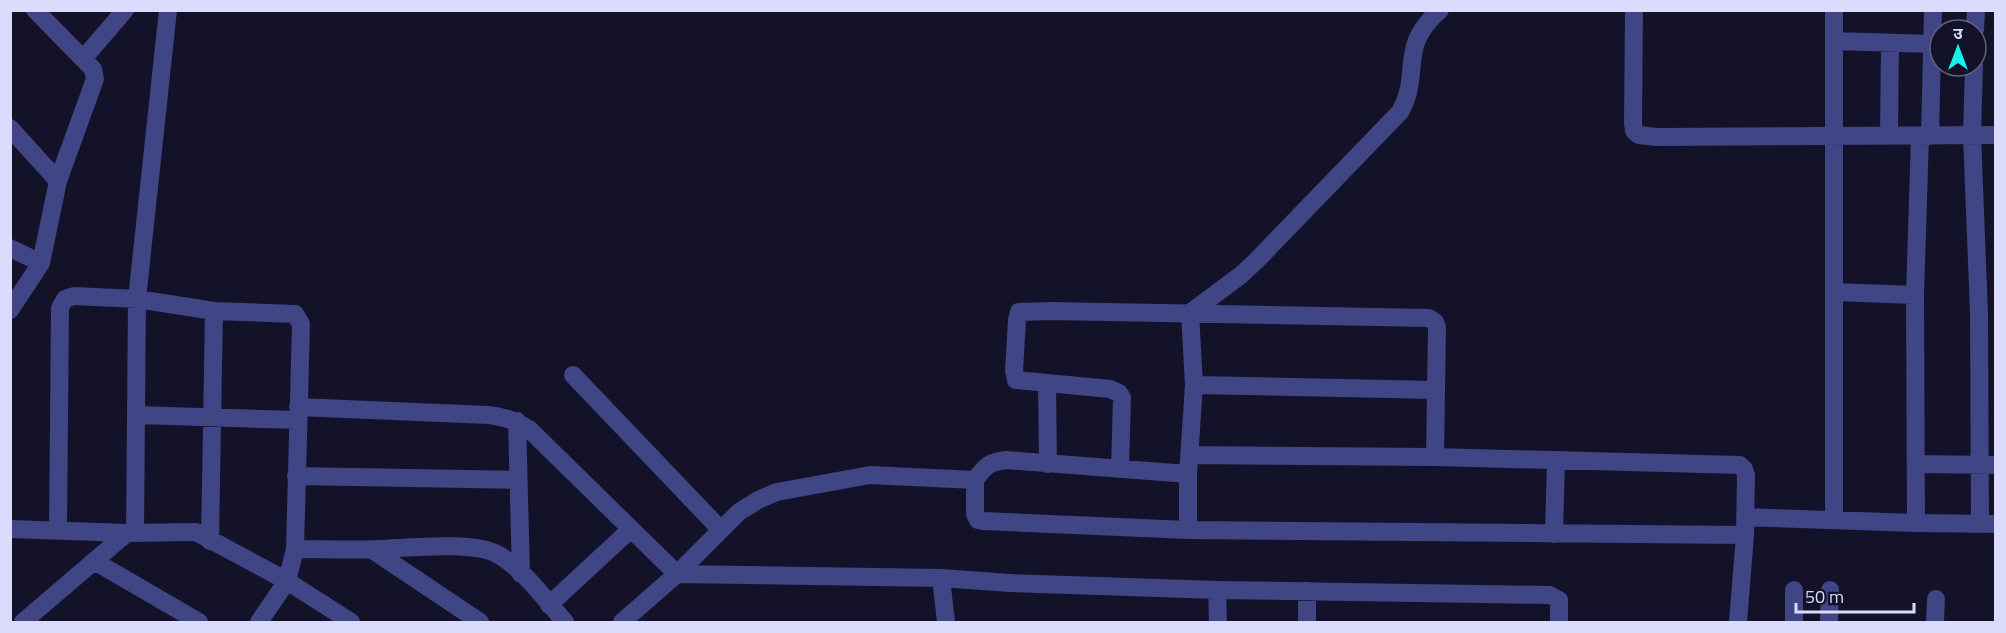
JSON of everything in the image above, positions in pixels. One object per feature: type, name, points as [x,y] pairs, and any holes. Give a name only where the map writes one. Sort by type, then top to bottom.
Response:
[{"type":"street","points":[[10,310],[41,263],[58,181],[95,79],[93,69],[35,10]]},
{"type":"street","points":[[83,59],[125,10]]},
{"type":"street","points":[[23,622],[94,561],[131,533],[137,415],[137,299],[168,10]]},
{"type":"street","points":[[1190,313],[1241,276],[1262,256],[1400,112],[1408,92],[1413,45],[1429,20],[1440,10]]},
{"type":"street","points":[[1634,10],[1633,123],[1634,131],[1639,135],[1656,137],[1995,135]]},
{"type":"street","points":[[1834,10],[1834,519]]},
{"type":"street","points":[[1834,41],[1928,44]]},
{"type":"street","points":[[1889,136],[1890,43]]},
{"type":"street","points":[[1916,524],[1915,295],[1929,78]]},
{"type":"street","points":[[1188,474],[995,461],[986,466],[975,480],[975,514],[978,520],[1188,530],[1554,534],[1745,526],[1834,519],[1916,524],[1988,524],[1987,313],[1972,135],[1974,78]]},
{"type":"street","points":[[10,128],[58,181]]},
{"type":"street","points":[[10,248],[41,263]]},
{"type":"street","points":[[1834,292],[1915,295]]},
{"type":"street","points":[[57,530],[60,308],[65,299],[74,296],[137,299],[214,311],[295,314],[301,324],[295,549],[287,581],[259,622]]},
{"type":"street","points":[[210,541],[214,311]]},
{"type":"street","points":[[1120,469],[1122,398],[1119,393],[1110,389],[1016,380],[1014,376],[1019,312],[1429,318],[1435,322],[1437,327],[1435,458]]},
{"type":"street","points":[[1188,530],[1188,474],[1194,385],[1190,313]]},
{"type":"street","points":[[573,375],[721,530]]},
{"type":"street","points":[[1047,384],[1048,464]]},
{"type":"street","points":[[1194,385],[1435,390]]},
{"type":"street","points":[[137,415],[212,418],[297,414],[504,417],[517,421],[529,429],[677,574],[941,578],[1010,583],[1217,590],[1550,595],[1559,600],[1559,622]]},
{"type":"street","points":[[517,421],[521,574]]},
{"type":"street","points":[[1190,455],[1740,465],[1746,475],[1738,622]]},
{"type":"street","points":[[1554,534],[1556,460]]},
{"type":"street","points":[[1917,464],[1988,464]]},
{"type":"street","points":[[622,622],[677,574],[740,512],[758,500],[777,492],[870,475],[975,480]]},
{"type":"street","points":[[296,476],[518,480]]},
{"type":"street","points":[[10,529],[131,533],[196,532],[287,581],[351,622]]},
{"type":"street","points":[[549,605],[631,529]]},
{"type":"street","points":[[295,549],[463,546],[481,548],[497,554],[521,574],[565,622]]},
{"type":"street","points":[[371,549],[480,622]]},
{"type":"street","points":[[94,561],[199,622]]},
{"type":"street","points":[[941,578],[946,622]]},
{"type":"street","points":[[1217,590],[1218,622]]},
{"type":"street","points":[[1794,590],[1794,622]]},
{"type":"street","points":[[1829,622],[1830,590]]},
{"type":"street","points":[[1306,591],[1307,622]]},
{"type":"street","points":[[1935,622],[1936,599]]}]
